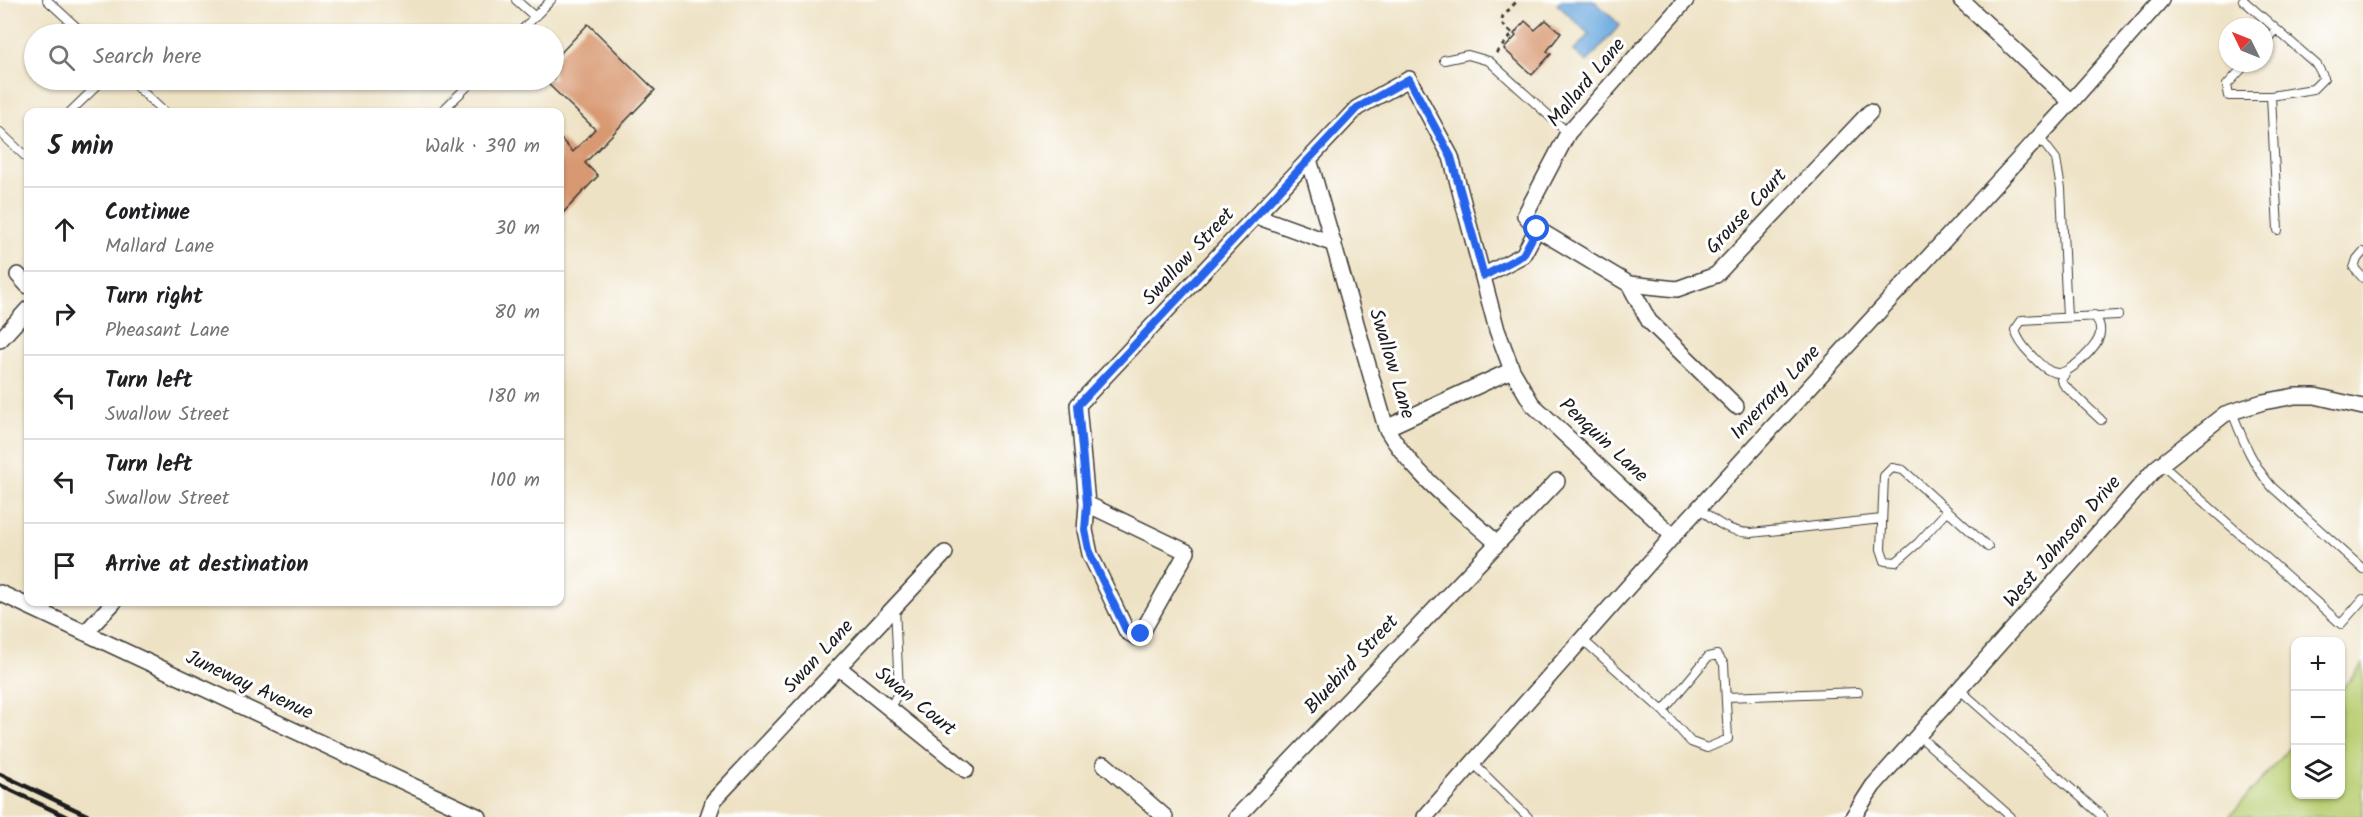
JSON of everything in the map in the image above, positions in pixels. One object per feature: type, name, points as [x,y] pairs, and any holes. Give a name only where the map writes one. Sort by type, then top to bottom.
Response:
[{"type":"street","name":"Mallard Lane","points":[[1537,229],[1526,215],[1568,133],[1686,0]]},
{"type":"street","name":"Inverrary Lane","points":[[1425,817],[1673,536],[2071,102],[2161,0]]},
{"type":"street","points":[[1966,1],[2071,102]]},
{"type":"street","name":"Swallow Street","points":[[1087,504],[1187,552],[1141,634],[1136,637],[1127,632],[1090,554],[1085,530],[1087,504],[1078,405],[1357,108],[1409,79]]},
{"type":"street","name":"Penquin Lane","points":[[1409,79],[1451,157],[1497,330],[1512,370],[1532,404],[1673,536]]},
{"type":"street","name":"Grouse Court","points":[[1629,284],[1677,289],[1716,275],[1870,112]]},
{"type":"street","name":"Swallow Lane","points":[[1309,159],[1386,428],[1398,448],[1424,477],[1497,543]]},
{"type":"street","points":[[1256,216],[1334,244]]},
{"type":"street","points":[[1484,276],[1523,255],[1537,229],[1629,284],[1649,321],[1736,406]]},
{"type":"street","points":[[0,340],[24,313]]},
{"type":"street","points":[[1386,428],[1512,370]]},
{"type":"street","name":"West Johnson Drive","points":[[1853,817],[1873,786],[2161,464],[2225,414],[2263,402],[2295,396],[2315,396],[2363,407]]},
{"type":"street","name":"Bluebird Street","points":[[1237,817],[1557,481]]},
{"type":"street","name":"Swan Lane","points":[[708,817],[714,800],[723,790],[945,554]]},
{"type":"street","name":"Juneway Avenue","points":[[0,593],[24,604]]},
{"type":"street","name":"Juneway Avenue","points":[[28,606],[479,817]]},
{"type":"street","points":[[85,633],[110,606]]},
{"type":"street","name":"Swan Court","points":[[838,667],[966,770]]},
{"type":"street","points":[[1104,764],[1165,817]]},
{"type":"lane","points":[[47,0],[73,24]]},
{"type":"lane","points":[[516,0],[535,17]]},
{"type":"lane","points":[[528,24],[551,0]]},
{"type":"lane","points":[[2239,72],[2227,85],[2229,96],[2271,96],[2313,89],[2324,78],[2317,64],[2243,0]]},
{"type":"lane","points":[[2273,32],[2276,29]]},
{"type":"lane","points":[[1444,60],[1468,55],[1489,61],[1568,133]]},
{"type":"lane","points":[[74,108],[93,90]]},
{"type":"lane","points":[[141,90],[160,108]]},
{"type":"lane","points":[[445,108],[464,90]]},
{"type":"lane","points":[[2271,96],[2278,230]]},
{"type":"lane","points":[[0,132],[24,153]]},
{"type":"lane","points":[[2039,137],[2056,159],[2061,189],[2067,317]]},
{"type":"lane","points":[[2363,252],[2354,268],[2363,278]]},
{"type":"lane","points":[[2094,315],[2100,324],[2097,342],[2088,353],[2069,368],[2061,380],[2101,420]]},
{"type":"lane","points":[[2069,368],[2058,373],[2047,370],[2022,345],[2015,330],[2022,320],[2118,315]]},
{"type":"lane","points":[[2232,412],[2248,454],[2259,472],[2272,487],[2363,569]]},
{"type":"lane","points":[[2161,464],[2341,624],[2363,599]]},
{"type":"lane","points":[[1947,511],[1896,562],[1885,561],[1881,549],[1884,476],[1892,468],[1903,470],[1989,547]]},
{"type":"lane","points":[[1699,508],[1723,528],[1737,533],[1882,519]]},
{"type":"lane","points":[[890,708],[899,691],[895,607]]},
{"type":"lane","points":[[1583,640],[1663,711],[1691,742],[1707,748],[1728,739],[1724,664],[1717,655],[1708,657],[1663,711]]},
{"type":"lane","points":[[1960,690],[2103,817]]},
{"type":"lane","points":[[1726,697],[1858,692]]},
{"type":"lane","points":[[1919,736],[2011,817]]},
{"type":"lane","points":[[1473,764],[1528,817]]},
{"type":"path","points":[[1489,61],[1513,34],[1501,22],[1503,16],[1518,0]]},
{"type":"green space","points":[[2363,664],[2363,817],[2229,817],[2291,746],[2291,799],[2345,799],[2345,685]]},
{"type":"water","points":[[1561,0],[1593,0],[1620,25],[1587,62],[1574,51],[1589,34],[1557,4]]},
{"type":"building","points":[[1546,20],[1561,33],[1547,51],[1551,54],[1532,75],[1504,49],[1516,36],[1514,34],[1525,21],[1535,30]]},
{"type":"building","points":[[588,24],[655,90],[585,163],[598,176],[564,212],[564,142],[573,152],[595,129],[554,90],[564,90],[564,49]]},
{"type":"railway","points":[[0,774],[91,817]]},
{"type":"railway","points":[[0,785],[67,817]]},
{"type":"route","points":[[1141,634],[1136,637],[1127,632],[1090,554],[1085,530],[1087,504],[1078,405],[1357,108],[1409,79],[1451,157],[1484,276],[1523,255],[1537,229]]}]
